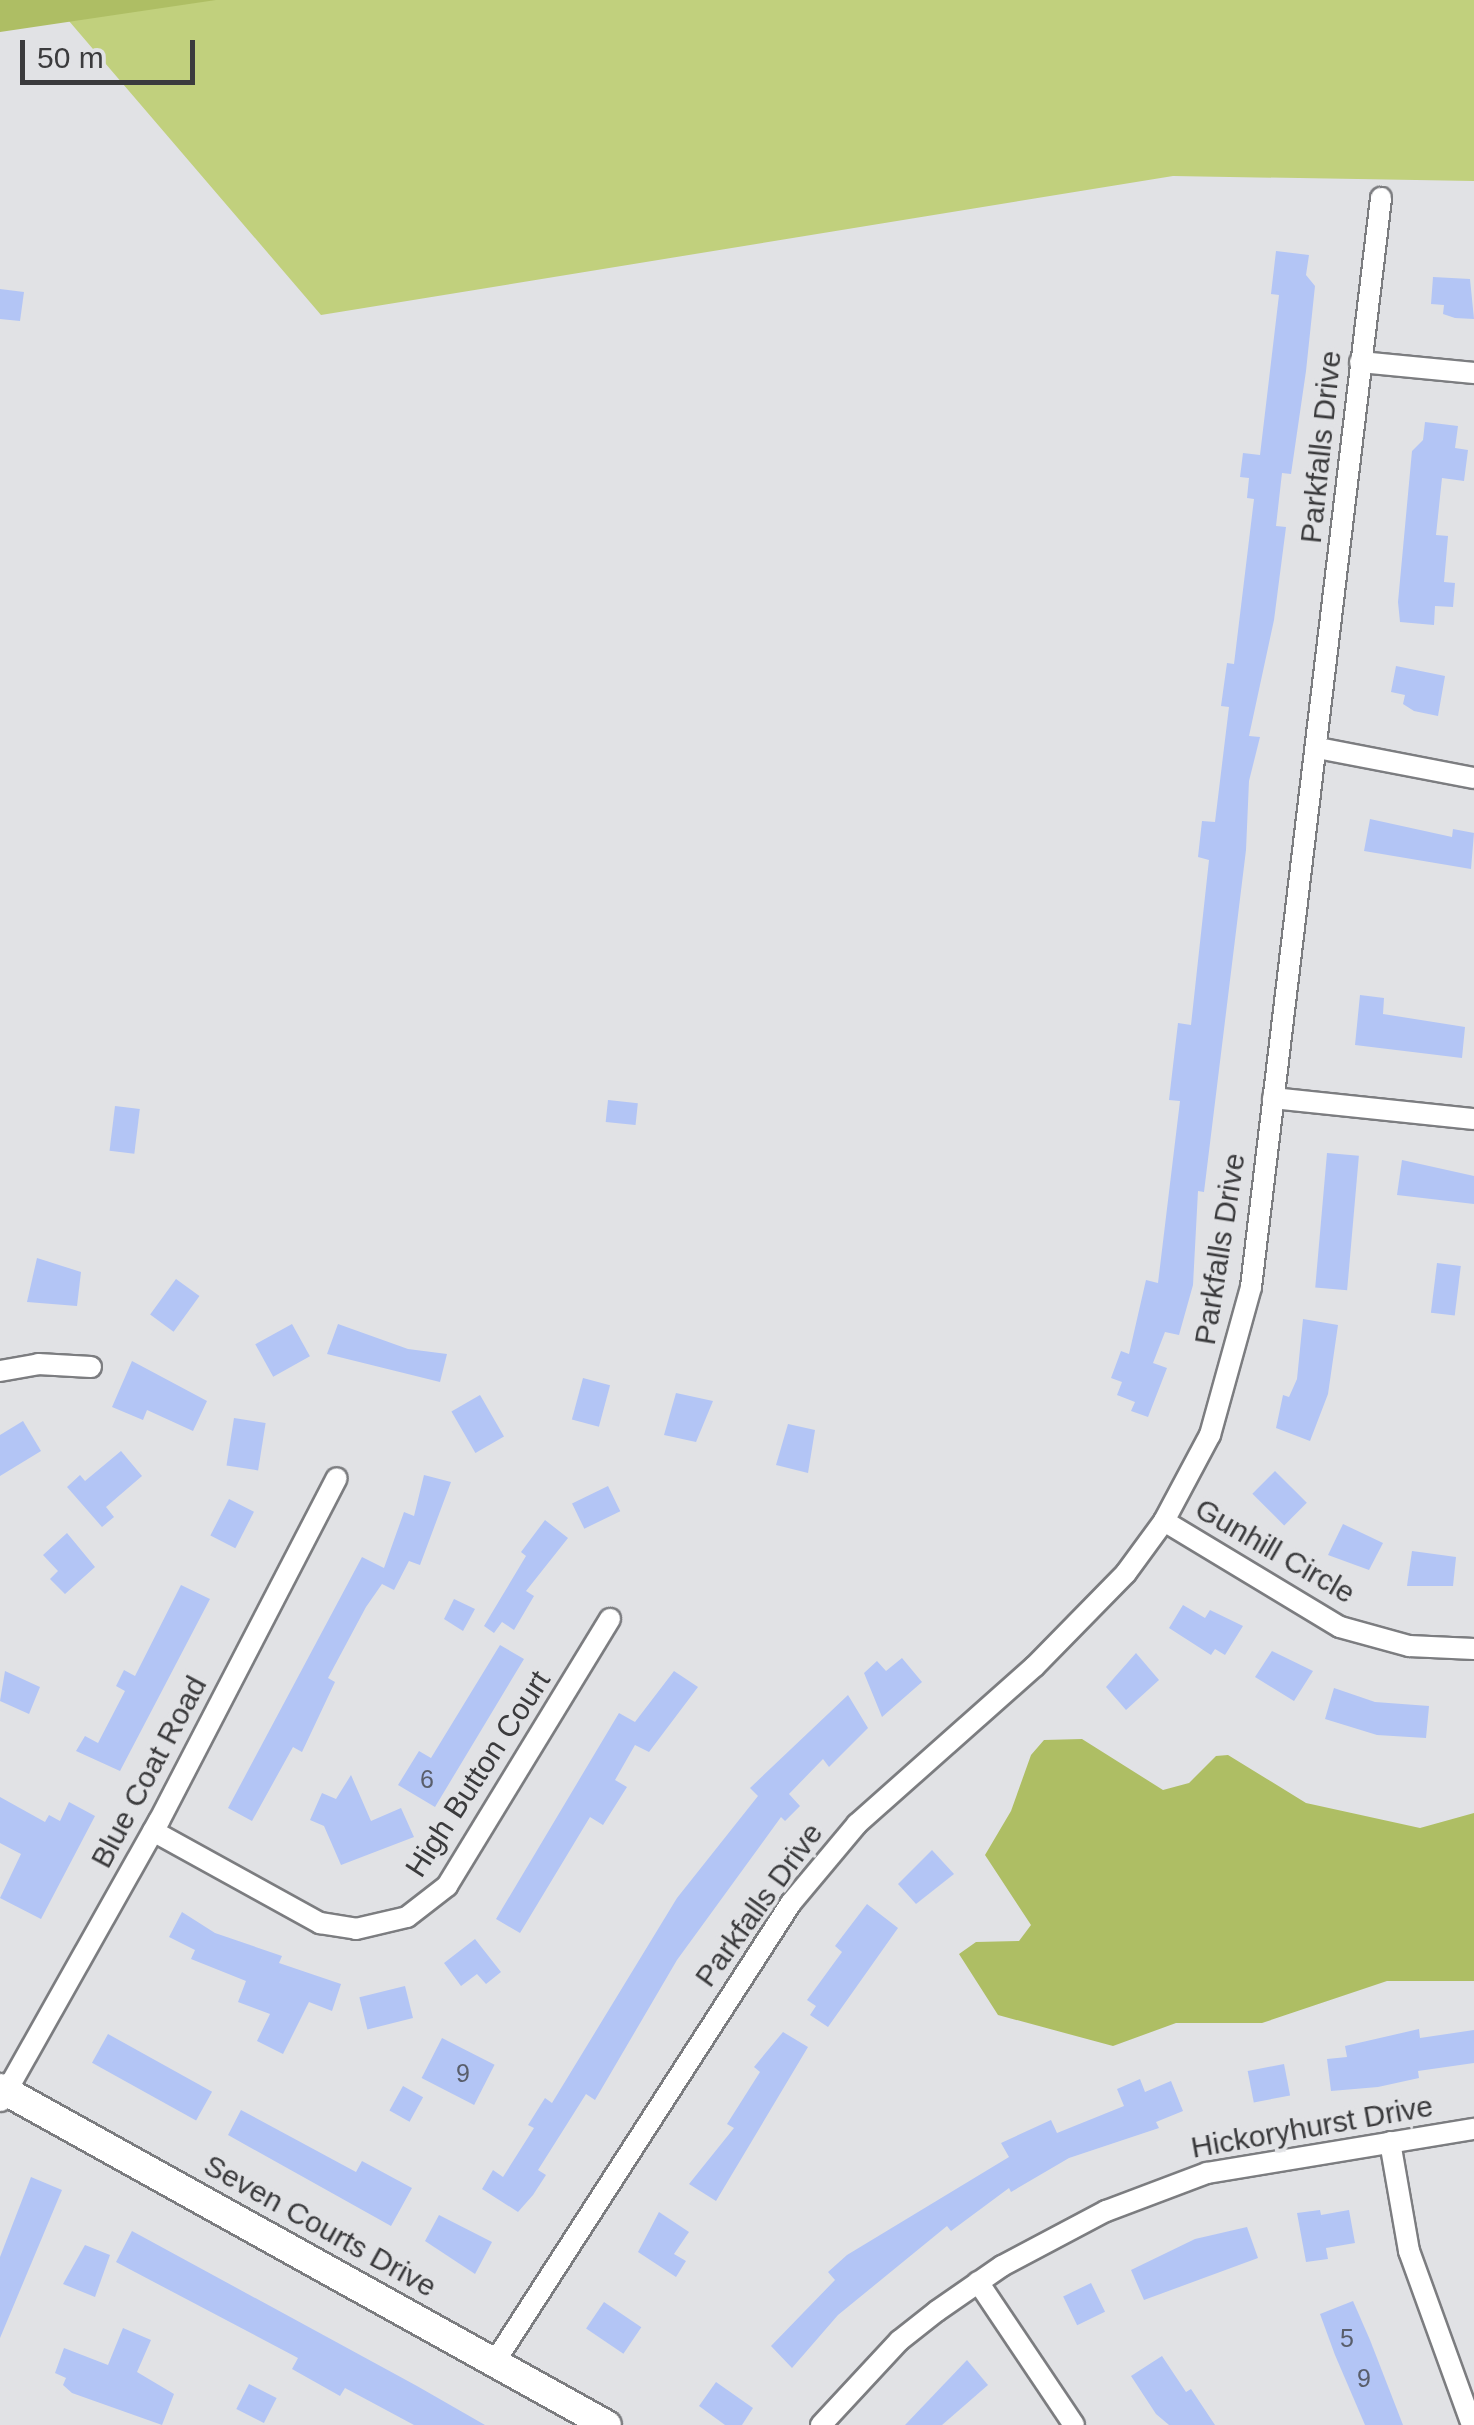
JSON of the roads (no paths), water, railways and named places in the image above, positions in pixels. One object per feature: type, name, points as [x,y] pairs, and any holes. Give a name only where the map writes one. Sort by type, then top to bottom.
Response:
[{"type":"street","name":"Parkfalls Drive","points":[[496,2360],[759,1947],[824,1861],[1075,1628],[1164,1521],[1210,1435],[1228,1382],[1251,1288],[1381,198]]},
{"type":"street","points":[[1360,362],[1474,373]]},
{"type":"street","points":[[1318,748],[1474,778]]},
{"type":"street","points":[[1273,1098],[1474,1120]]},
{"type":"street","points":[[0,1371],[38,1364],[91,1367]]},
{"type":"street","name":"Blue Coat Road","points":[[2,2094],[153,1831],[337,1478]]},
{"type":"street","name":"Gunhill Circle","points":[[1164,1521],[1340,1626],[1410,1646],[1474,1649]]},
{"type":"street","name":"High Button Court","points":[[153,1831],[320,1922],[356,1929],[407,1917],[447,1886],[610,1619]]},
{"type":"street","name":"Seven Courts Drive","points":[[2,2094],[496,2360],[607,2425]]},
{"type":"street","name":"Hickoryhurst Drive","points":[[821,2425],[899,2340],[978,2282],[1068,2230],[1161,2188],[1251,2164],[1474,2129]]},
{"type":"street","points":[[1390,2142],[1409,2251],[1472,2425]]},
{"type":"street","points":[[978,2282],[1074,2425]]}]
